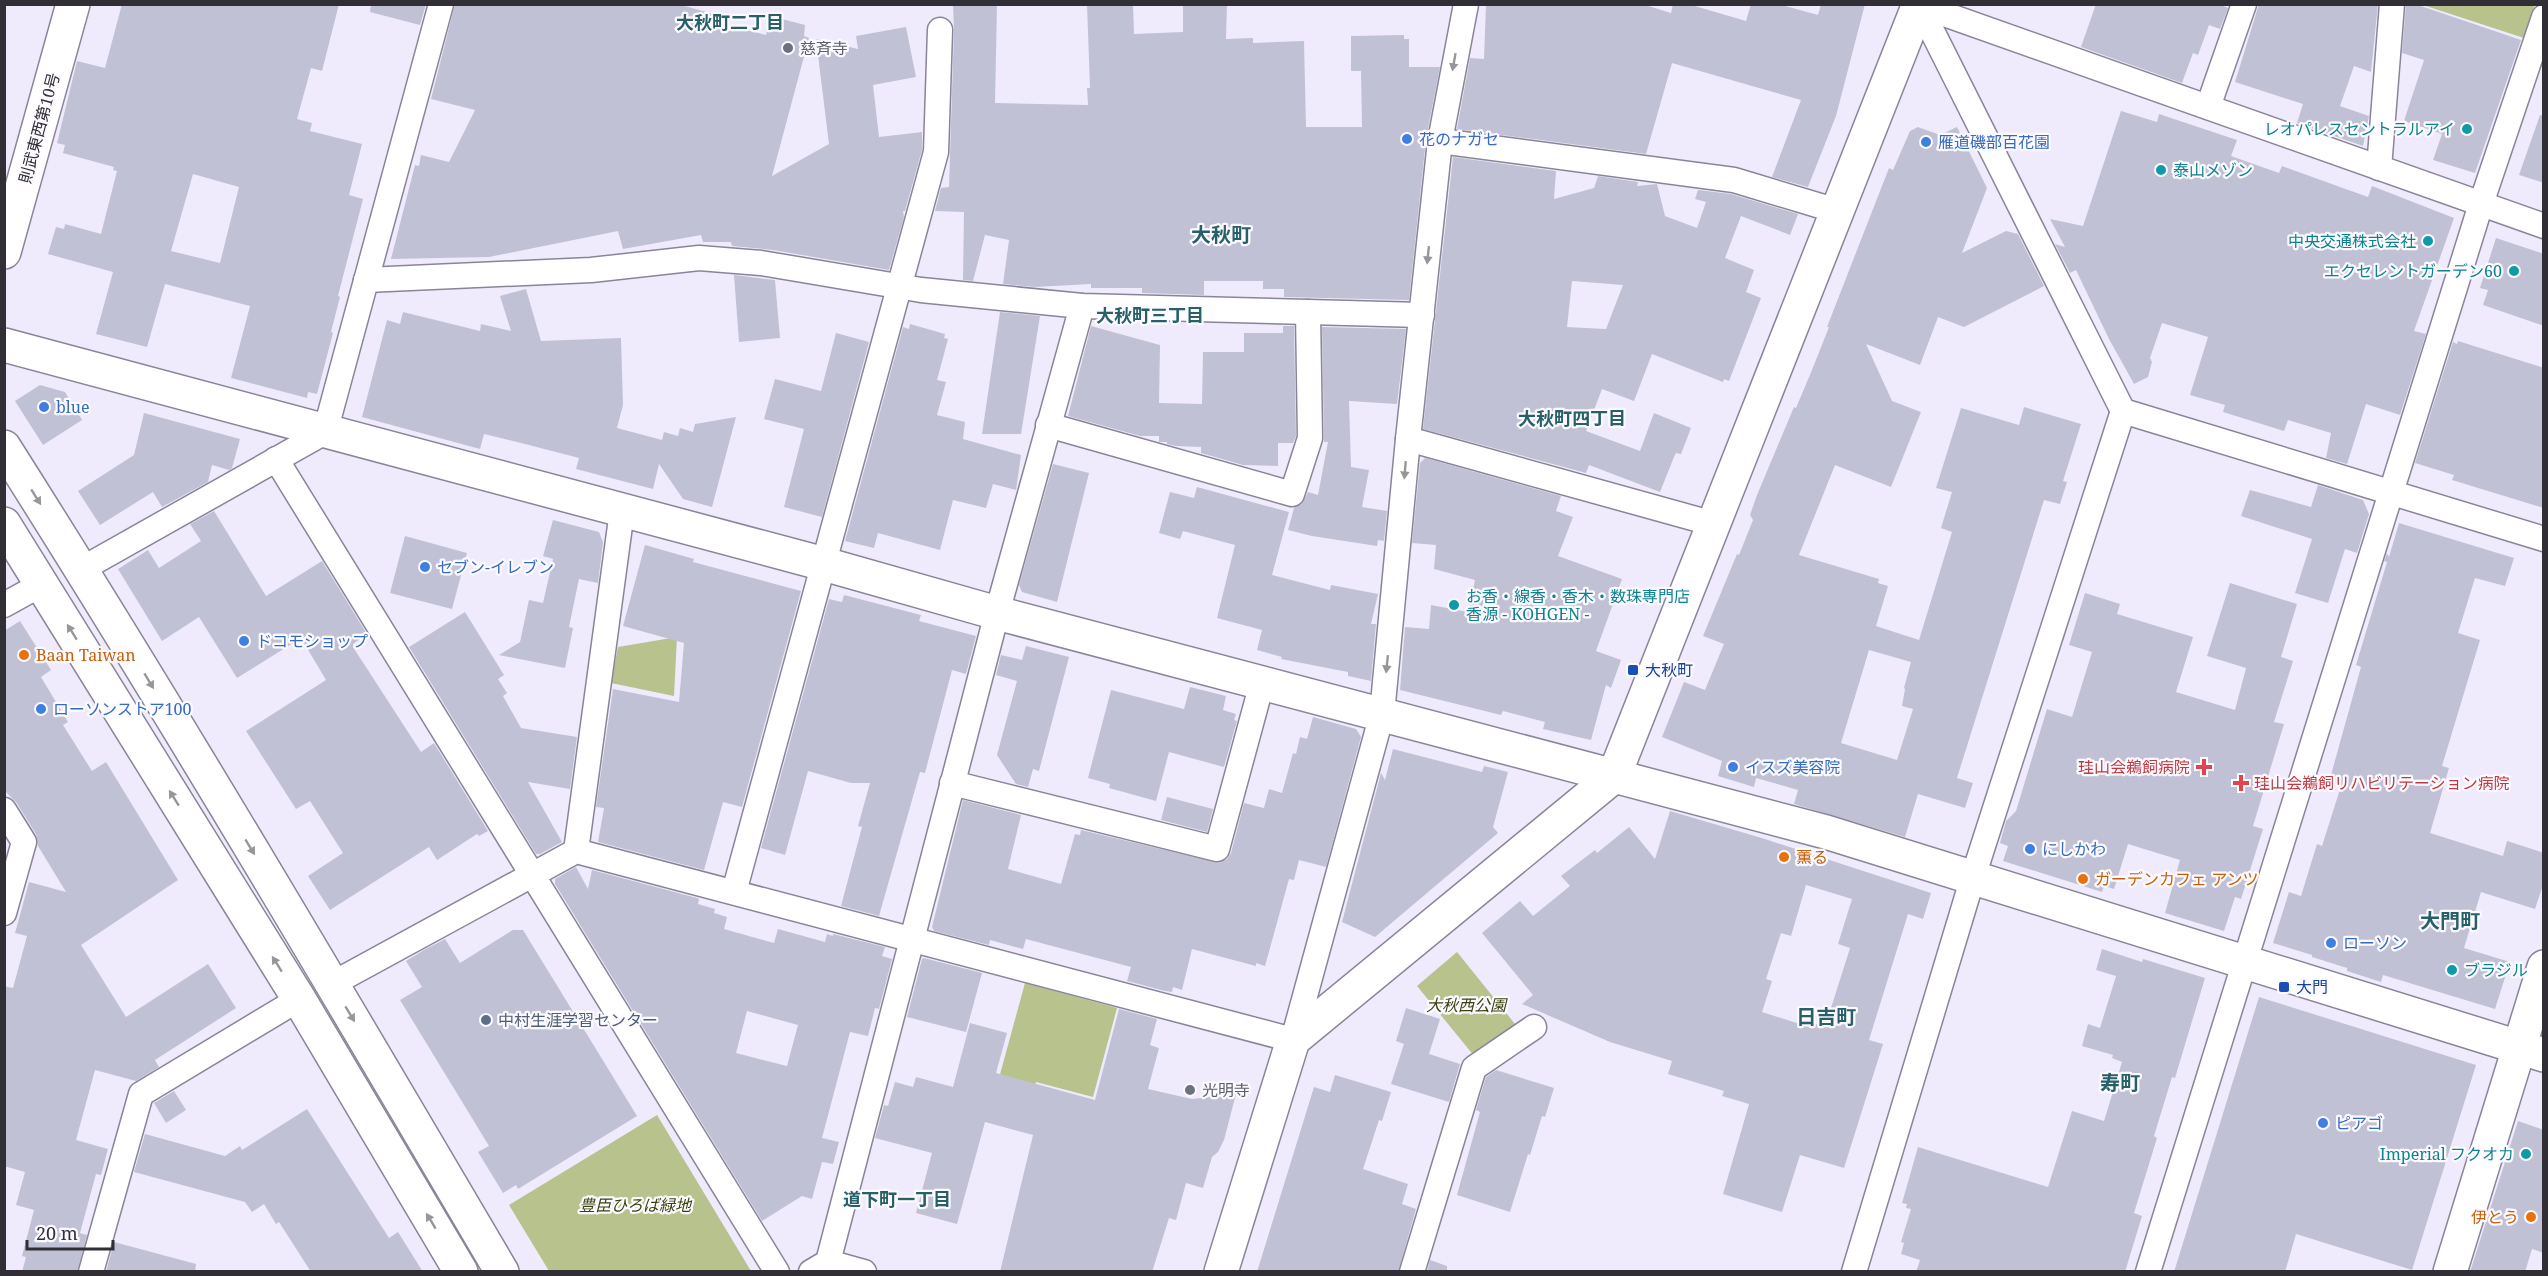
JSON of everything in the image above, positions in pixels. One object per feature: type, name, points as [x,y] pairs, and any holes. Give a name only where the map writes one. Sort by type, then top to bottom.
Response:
[{"type":"street","name":"則武東西第10号","points":[[4,252],[73,4]]},
{"type":"street","points":[[81,569],[325,432],[441,4]]},
{"type":"street","points":[[1221,1272],[1293,1040],[1382,714],[1408,439],[1440,141],[1466,4]]},
{"type":"street","points":[[2208,107],[2244,4]]},
{"type":"street","points":[[2379,168],[2392,4]]},
{"type":"street","points":[[1918,5],[2544,226]]},
{"type":"street","points":[[1293,1040],[1614,776],[1918,5]]},
{"type":"street","points":[[1854,1272],[1972,877],[2123,411],[1918,5]]},
{"type":"street","points":[[2148,1272],[2481,204],[2544,17]]},
{"type":"street","points":[[734,892],[936,152],[940,30]]},
{"type":"street","points":[[1440,141],[1734,180],[1837,211]]},
{"type":"street","points":[[366,280],[591,270],[699,258],[760,263],[899,286],[1082,306],[1422,315]]},
{"type":"street","points":[[864,1272],[820,1267],[1082,306]]},
{"type":"street","points":[[1048,426],[1292,494],[1310,438],[1308,312]]},
{"type":"street","points":[[4,345],[824,564],[997,613],[1826,832],[2531,1051]]},
{"type":"street","points":[[2123,411],[2544,539]]},
{"type":"street","points":[[1408,439],[1714,524]]},
{"type":"street","points":[[4,447],[81,569],[332,984],[502,1272]]},
{"type":"street","points":[[276,459],[777,1272]]},
{"type":"street","points":[[576,851],[622,511]]},
{"type":"street","points":[[4,524],[299,999],[461,1272]]},
{"type":"street","points":[[4,605],[42,584]]},
{"type":"street","points":[[952,783],[1217,849],[1262,683]]},
{"type":"street","points":[[4,810],[24,842],[4,913]]},
{"type":"street","points":[[332,984],[576,851],[910,941],[1293,1040]]},
{"type":"street","points":[[2450,1272],[2531,1051],[2544,967]]},
{"type":"street","points":[[91,1272],[141,1094],[299,999]]},
{"type":"street","points":[[1412,1272],[1474,1068],[1534,1027]]},
{"type":"green space","points":[[2423,5],[2535,5],[2524,38]]},
{"type":"green space","points":[[677,637],[674,696],[611,683],[618,647]]},
{"type":"green space","name":"大秋西公園","points":[[1457,952],[1515,1024],[1475,1057],[1417,986]]},
{"type":"green space","points":[[1025,983],[1117,1008],[1093,1097],[1036,1082],[1031,1099],[996,1089]]},
{"type":"green space","name":"豊臣ひろば緑地","points":[[657,1115],[751,1271],[549,1271],[509,1205]]},
{"type":"building","points":[[122,4],[339,4],[322,71],[311,68],[297,119],[312,123],[310,131],[362,144],[349,195],[363,199],[338,296],[340,297],[331,332],[333,333],[317,394],[308,392],[307,398],[231,378],[250,306],[165,284],[147,347],[96,334],[113,272],[48,254],[56,227],[64,229],[65,224],[101,234],[117,171],[113,170],[114,167],[63,153],[65,145],[57,143],[77,61],[105,68]],"holes":[[[193,174],[239,187],[220,263],[171,251]]]},
{"type":"building","points":[[371,4],[426,4],[420,25],[370,12]]},
{"type":"building","points":[[455,4],[678,4],[724,17],[722,24],[766,35],[768,27],[775,29],[778,18],[805,25],[804,36],[809,38],[772,176],[829,144],[816,39],[858,49],[856,36],[906,27],[916,77],[873,85],[879,137],[922,132],[922,150],[905,211],[903,211],[904,217],[889,270],[773,250],[732,246],[731,242],[703,242],[701,235],[623,249],[618,231],[489,257],[391,259],[415,165],[419,166],[421,155],[449,162],[475,110],[431,99]]},
{"type":"building","points":[[953,4],[997,4],[995,103],[1088,105],[1087,88],[1090,88],[1087,4],[1133,4],[1134,34],[1183,32],[1183,4],[1227,4],[1226,39],[1253,38],[1253,43],[1304,41],[1306,127],[1362,127],[1361,71],[1351,71],[1351,36],[1404,35],[1404,39],[1409,39],[1409,67],[1440,67],[1426,139],[1409,300],[1284,297],[1284,289],[1263,289],[1263,281],[1204,281],[1204,295],[1142,293],[1142,288],[1091,288],[1091,284],[1035,287],[1003,284],[1009,240],[985,235],[973,281],[963,280],[964,212],[935,211],[941,188],[949,187]]},
{"type":"building","points":[[1486,4],[1642,4],[1671,13],[1673,4],[1688,4],[1746,21],[1751,4],[1778,4],[1818,15],[1821,4],[1865,4],[1836,116],[1808,187],[1772,177],[1801,100],[1672,63],[1646,154],[1457,129],[1470,58],[1484,59]]},
{"type":"building","points":[[2096,4],[2219,4],[2228,8],[2220,29],[2209,25],[2198,55],[2193,53],[2182,83],[2081,47]]},
{"type":"building","points":[[2259,4],[2378,4],[2371,72],[2354,66],[2340,106],[2369,116],[2363,146],[2297,123],[2303,104],[2235,82]]},
{"type":"building","points":[[2406,4],[2415,4],[2521,40],[2475,173],[2433,160],[2442,134],[2404,121],[2424,60],[2402,53]]},
{"type":"building","points":[[2121,111],[2157,122],[2159,114],[2237,140],[2231,156],[2279,173],[2282,166],[2368,197],[2372,186],[2454,218],[2414,331],[2426,334],[2400,415],[2366,404],[2347,464],[2326,458],[2331,433],[2288,420],[2284,431],[2223,412],[2225,405],[2190,395],[2208,337],[2162,323],[2150,358],[2152,362],[2148,377],[2134,384],[2109,339],[2076,270],[2070,273],[2055,244],[2065,247],[2050,219],[2083,226]]},
{"type":"building","points":[[2540,115],[2544,116],[2544,183],[2519,175]]},
{"type":"building","points":[[1918,127],[1940,135],[1957,127],[1987,188],[1962,253],[2006,231],[2018,234],[2044,286],[1964,327],[1938,317],[1920,365],[1866,344],[1892,401],[1921,412],[1891,487],[1835,465],[1799,555],[1879,579],[1878,583],[1888,586],[1876,626],[1919,640],[1952,532],[1941,528],[1952,492],[1936,488],[1961,408],[2019,425],[2024,407],[2081,424],[2063,481],[2067,482],[2060,504],[2044,500],[1957,778],[1973,783],[1965,808],[1918,794],[1905,837],[1794,804],[1798,790],[1756,778],[1754,787],[1718,776],[1722,761],[1662,737],[1684,682],[1705,690],[1724,644],[1703,636],[1753,520],[1750,515],[1757,495],[1812,370],[1889,168],[1893,170],[1910,131]],"holes":[[[1869,650],[1911,662],[1902,706],[1913,709],[1897,760],[1841,743]]]},
{"type":"building","points":[[1453,157],[1556,171],[1554,199],[1594,188],[1598,176],[1638,182],[1637,186],[1657,184],[1665,216],[1697,228],[1706,202],[1695,199],[1698,190],[1731,194],[1798,214],[1790,235],[1741,216],[1725,258],[1754,270],[1746,292],[1761,298],[1729,381],[1724,379],[1723,382],[1652,354],[1634,401],[1602,389],[1586,431],[1640,451],[1654,413],[1691,428],[1681,454],[1676,453],[1674,457],[1660,492],[1589,465],[1586,473],[1423,429]],"holes":[[[1572,281],[1623,285],[1606,329],[1567,327]]]},
{"type":"building","name":"エクセレントガーデン60","points":[[2496,238],[2544,254],[2544,326],[2483,305],[2488,290],[2480,288]]},
{"type":"building","points":[[734,275],[775,280],[780,338],[739,342]]},
{"type":"building","points":[[526,289],[541,341],[621,338],[623,405],[617,428],[662,440],[664,432],[678,436],[680,428],[693,432],[695,424],[736,417],[712,507],[683,499],[659,464],[653,489],[576,469],[579,458],[529,445],[484,434],[480,449],[362,417],[387,320],[400,324],[403,312],[480,331],[481,324],[511,331],[500,296]]},
{"type":"building","points":[[1000,312],[1040,316],[1021,434],[982,434]]},
{"type":"building","points":[[910,324],[945,334],[944,338],[948,339],[937,380],[946,382],[937,415],[965,422],[963,439],[1021,455],[1016,490],[993,484],[986,508],[953,500],[940,550],[878,533],[874,548],[845,541],[903,327],[909,329]]},
{"type":"building","points":[[1091,326],[1160,345],[1159,403],[1202,404],[1203,352],[1244,352],[1244,333],[1283,333],[1283,326],[1294,326],[1296,436],[1293,443],[1278,443],[1278,466],[1243,465],[1201,453],[1201,447],[1167,444],[1167,442],[1159,442],[1159,436],[1140,436],[1068,416]]},
{"type":"building","points":[[1322,327],[1406,329],[1397,404],[1349,401],[1351,467],[1369,470],[1362,507],[1387,511],[1384,541],[1378,540],[1377,546],[1288,530],[1294,508],[1302,504],[1308,492],[1318,495],[1328,442],[1324,442]]},
{"type":"building","points":[[836,333],[869,342],[822,517],[784,507],[804,429],[764,419],[775,379],[821,391]]},
{"type":"building","points":[[2458,341],[2544,368],[2544,508],[2452,480],[2454,475],[2415,463],[2453,342],[2457,344]]},
{"type":"building","points":[[40,385],[65,392],[82,420],[43,445],[15,401]]},
{"type":"building","points":[[144,413],[240,439],[232,468],[229,470],[212,465],[208,482],[162,507],[153,492],[100,525],[78,491],[134,455]]},
{"type":"building","points":[[1425,458],[1561,496],[1556,511],[1573,517],[1558,556],[1622,579],[1596,651],[1621,660],[1611,688],[1606,685],[1591,740],[1543,729],[1545,722],[1503,711],[1501,715],[1400,690],[1405,627],[1429,629],[1431,605],[1468,612],[1475,580],[1434,569],[1436,545],[1412,543],[1420,463]]},
{"type":"building","points":[[1053,464],[1089,473],[1057,602],[1022,592],[1019,585]]},
{"type":"building","points":[[2318,485],[2363,500],[2369,514],[2357,553],[2345,549],[2328,603],[2295,593],[2312,539],[2241,516],[2250,490],[2311,507]]},
{"type":"building","points":[[1197,487],[1289,512],[1272,575],[1330,590],[1331,585],[1378,594],[1371,624],[1376,624],[1371,681],[1348,676],[1348,672],[1281,659],[1282,657],[1257,650],[1262,630],[1217,618],[1235,545],[1183,531],[1180,539],[1159,533],[1170,492],[1194,498]]},
{"type":"building","points":[[214,511],[266,596],[322,561],[367,634],[353,644],[353,647],[421,752],[434,743],[488,831],[479,836],[477,834],[437,860],[429,847],[330,910],[308,876],[343,853],[310,801],[296,809],[246,731],[326,680],[301,638],[237,678],[199,617],[162,641],[118,569],[148,550],[159,568],[201,541],[190,524]]},
{"type":"building","points":[[553,520],[599,532],[603,542],[598,583],[579,579],[569,627],[573,628],[565,668],[499,655],[520,642],[529,600],[543,603],[553,559],[543,556]]},
{"type":"building","points":[[2399,523],[2514,558],[2505,586],[2475,578],[2458,633],[2480,640],[2442,766],[2449,768],[2430,833],[2503,856],[2507,841],[2544,853],[2544,882],[2535,909],[2481,892],[2464,948],[2510,962],[2495,1009],[2383,975],[2381,982],[2347,971],[2347,968],[2312,957],[2312,955],[2273,943],[2289,892],[2301,896],[2317,844],[2322,846],[2341,786],[2329,782],[2361,667],[2356,665],[2387,562],[2384,561],[2387,553],[2389,557]]},
{"type":"building","points":[[405,536],[467,553],[452,609],[390,593]]},
{"type":"building","points":[[645,545],[694,559],[693,562],[801,591],[742,807],[723,802],[704,870],[598,842],[604,808],[596,807],[613,689],[679,702],[684,643],[623,626]]},
{"type":"building","points":[[2230,583],[2297,604],[2281,657],[2293,661],[2274,722],[2284,724],[2253,826],[2263,829],[2241,899],[2235,897],[2224,931],[2165,913],[2180,860],[2128,844],[2114,889],[2104,886],[2102,892],[2003,861],[2008,846],[2000,843],[2006,821],[2016,811],[2047,709],[2072,717],[2092,652],[2069,645],[2085,593],[2120,604],[2117,614],[2193,637],[2176,692],[2235,710],[2246,668],[2207,656]]},
{"type":"building","points":[[844,595],[921,615],[919,621],[976,636],[966,674],[952,670],[925,773],[920,772],[879,916],[841,906],[862,827],[858,826],[870,783],[851,783],[808,771],[785,855],[761,848],[829,599],[842,602]]},
{"type":"building","points":[[465,612],[504,675],[498,679],[507,693],[503,696],[521,728],[577,737],[570,789],[528,782],[562,842],[540,854],[536,854],[409,647]]},
{"type":"building","points":[[20,621],[51,670],[41,677],[68,722],[63,725],[92,771],[106,762],[178,880],[81,945],[126,1017],[208,964],[236,1008],[155,1060],[159,1067],[136,1081],[95,1070],[76,1140],[108,1149],[101,1175],[96,1174],[80,1233],[87,1235],[77,1272],[22,1272],[26,1257],[22,1256],[34,1210],[16,1205],[25,1172],[4,1166],[4,986],[13,988],[27,936],[15,933],[29,882],[66,892],[38,846],[36,834],[16,802],[4,790],[4,631]]},
{"type":"building","points":[[1026,646],[1069,657],[1039,771],[1033,769],[1028,787],[1016,784],[997,755],[1017,681],[996,675],[1001,655],[1022,660]]},
{"type":"building","points":[[1190,687],[1226,696],[1223,710],[1236,714],[1234,720],[1237,721],[1224,767],[1169,752],[1156,801],[1109,788],[1110,784],[1088,778],[1111,690],[1184,709]]},
{"type":"building","points":[[1313,717],[1356,729],[1361,737],[1326,867],[1299,860],[1294,880],[1289,879],[1265,966],[1256,963],[1256,966],[1192,949],[1182,990],[1173,987],[1172,992],[1127,981],[1131,967],[1026,939],[1023,949],[990,940],[989,945],[934,931],[932,927],[963,800],[1021,815],[1008,869],[1061,884],[1075,834],[1080,835],[1081,830],[1220,863],[1231,853],[1244,803],[1264,808],[1269,789],[1282,793],[1293,753],[1296,754],[1300,737],[1307,739]]},
{"type":"building","points":[[1393,749],[1482,772],[1484,766],[1508,772],[1493,827],[1498,833],[1375,937],[1342,922],[1381,773],[1385,780]]},
{"type":"building","points":[[1167,797],[1213,809],[1207,832],[1161,820]]},
{"type":"building","points":[[1670,811],[1931,893],[1923,919],[1908,914],[1869,1040],[1883,1044],[1844,1168],[1800,1155],[1782,1212],[1723,1194],[1749,1104],[1722,1096],[1724,1091],[1668,1074],[1672,1061],[1610,1042],[1522,1004],[1533,995],[1482,933],[1520,901],[1533,916],[1570,886],[1561,876],[1595,850],[1597,853],[1629,827],[1655,859]],"holes":[[[1806,885],[1852,899],[1838,944],[1850,948],[1825,1027],[1807,1021],[1806,1026],[1762,1012],[1772,981],[1766,979],[1781,933],[1791,936]]]},
{"type":"building","points":[[576,867],[588,889],[592,870],[697,898],[699,899],[698,904],[715,909],[714,913],[727,917],[724,929],[774,943],[778,929],[825,942],[827,934],[833,936],[833,934],[885,947],[882,956],[892,959],[879,1009],[875,1008],[868,1036],[850,1032],[822,1138],[839,1142],[833,1164],[822,1162],[812,1199],[802,1196],[762,1221],[555,884],[555,879]],"holes":[[[747,1011],[798,1025],[787,1066],[736,1053]]]},
{"type":"building","points":[[513,930],[523,930],[637,1116],[518,1189],[516,1185],[503,1193],[478,1152],[489,1146],[400,1000],[422,987],[406,961],[445,939],[460,963]]},
{"type":"building","points":[[2102,949],[2205,978],[2175,1078],[2172,1077],[2154,1136],[2157,1138],[2134,1213],[2142,1216],[2125,1272],[1916,1272],[1920,1260],[1901,1254],[1904,1243],[1901,1242],[1911,1209],[1906,1208],[1907,1204],[1902,1203],[1918,1147],[2048,1187],[2072,1111],[2104,1121],[2122,1062],[2112,1058],[2113,1055],[2082,1046],[2088,1024],[2100,1028],[2116,976],[2096,970]]},
{"type":"building","points":[[924,958],[982,973],[966,1032],[907,1017]]},
{"type":"building","points":[[2259,997],[2476,1065],[2412,1270],[2296,1234],[2285,1272],[2174,1272]]},
{"type":"building","points":[[1406,1008],[1440,1019],[1429,1054],[1460,1064],[1449,1102],[1391,1084],[1404,1044],[1396,1041]]},
{"type":"building","points":[[1119,1009],[1157,1019],[1150,1045],[1159,1048],[1148,1089],[1192,1099],[1236,1094],[1224,1140],[1218,1152],[1212,1157],[1203,1188],[1186,1183],[1176,1220],[1169,1218],[1152,1272],[1000,1272],[1033,1135],[985,1122],[957,1224],[916,1213],[932,1153],[875,1138],[884,1105],[888,1106],[895,1082],[913,1087],[916,1077],[953,1087],[970,1023],[1007,1033],[996,1073],[1095,1100]]},
{"type":"building","points":[[1496,1070],[1554,1088],[1545,1117],[1542,1116],[1530,1155],[1528,1154],[1510,1212],[1457,1195],[1480,1112],[1476,1110],[1486,1077]]},
{"type":"building","points":[[1335,1075],[1391,1092],[1363,1169],[1408,1184],[1402,1204],[1416,1209],[1398,1272],[1257,1272],[1314,1087],[1330,1092]]},
{"type":"building","points":[[174,1091],[186,1110],[166,1123],[154,1103]]},
{"type":"building","points":[[307,1109],[389,1238],[398,1232],[423,1272],[311,1272],[279,1222],[276,1224],[264,1204],[252,1212],[245,1202],[134,1172],[145,1134],[225,1156],[240,1146],[242,1150]]},
{"type":"building","points":[[2518,1121],[2544,1130],[2544,1253],[2532,1249],[2525,1272],[2470,1272]]},
{"type":"building","points":[[114,1242],[196,1264],[195,1272],[106,1272]]},
{"type":"building","points":[[1430,1260],[1447,1266],[1447,1272],[1427,1272]]},
{"type":"place","name":"慈斉寺","points":[[788,48]]},
{"type":"place","name":"レオパレスセントラルアイ","points":[[2467,129]]},
{"type":"place","name":"花のナガセ","points":[[1407,139]]},
{"type":"place","name":"雁道磯部百花園","points":[[1926,142]]},
{"type":"place","name":"泰山メゾン","points":[[2161,170]]},
{"type":"place","name":"中央交通株式会社","points":[[2428,241]]},
{"type":"place","name":"エクセレントガーデン60","points":[[2514,271]]},
{"type":"place","name":"blue","points":[[44,407]]},
{"type":"place","name":"セブン-イレブン","points":[[425,567]]},
{"type":"place","name":"お香・線香・香木・数珠専門店 香源 - KOHGEN -","points":[[1454,605]]},
{"type":"place","name":"ドコモショップ","points":[[244,641]]},
{"type":"place","name":"Baan Taiwan","points":[[24,655]]},
{"type":"place","name":"大秋町","points":[[1633,670]]},
{"type":"place","name":"ローソンストア100","points":[[41,709]]},
{"type":"place","name":"イスズ美容院","points":[[1733,767]]},
{"type":"place","name":"珪山会鵜飼病院","points":[[2204,767]]},
{"type":"place","name":"珪山会鵜飼リハビリテーション病院","points":[[2241,783]]},
{"type":"place","name":"にしかわ","points":[[2030,849]]},
{"type":"place","name":"薫る","points":[[1784,857]]},
{"type":"place","name":"ガーデンカフェ アンツ","points":[[2083,879]]},
{"type":"place","name":"ローソン","points":[[2331,943]]},
{"type":"place","name":"ブラジル","points":[[2452,970]]},
{"type":"place","name":"大門","points":[[2284,987]]},
{"type":"place","name":"中村生涯学習センター","points":[[486,1020]]},
{"type":"place","name":"光明寺","points":[[1190,1090]]},
{"type":"place","name":"ピアゴ","points":[[2323,1123]]},
{"type":"place","name":"Imperial フクオカ","points":[[2526,1154]]},
{"type":"place","name":"伊とう","points":[[2531,1217]]},
{"type":"district","name":"大秋町二丁目","points":[[730,22]]},
{"type":"district","name":"大秋町","points":[[1221,234]]},
{"type":"district","name":"大秋町三丁目","points":[[1150,315]]},
{"type":"district","name":"大秋町四丁目","points":[[1572,418]]},
{"type":"district","name":"大門町","points":[[2450,920]]},
{"type":"district","name":"日吉町","points":[[1826,1016]]},
{"type":"district","name":"寿町","points":[[2120,1082]]},
{"type":"district","name":"道下町一丁目","points":[[897,1199]]}]
